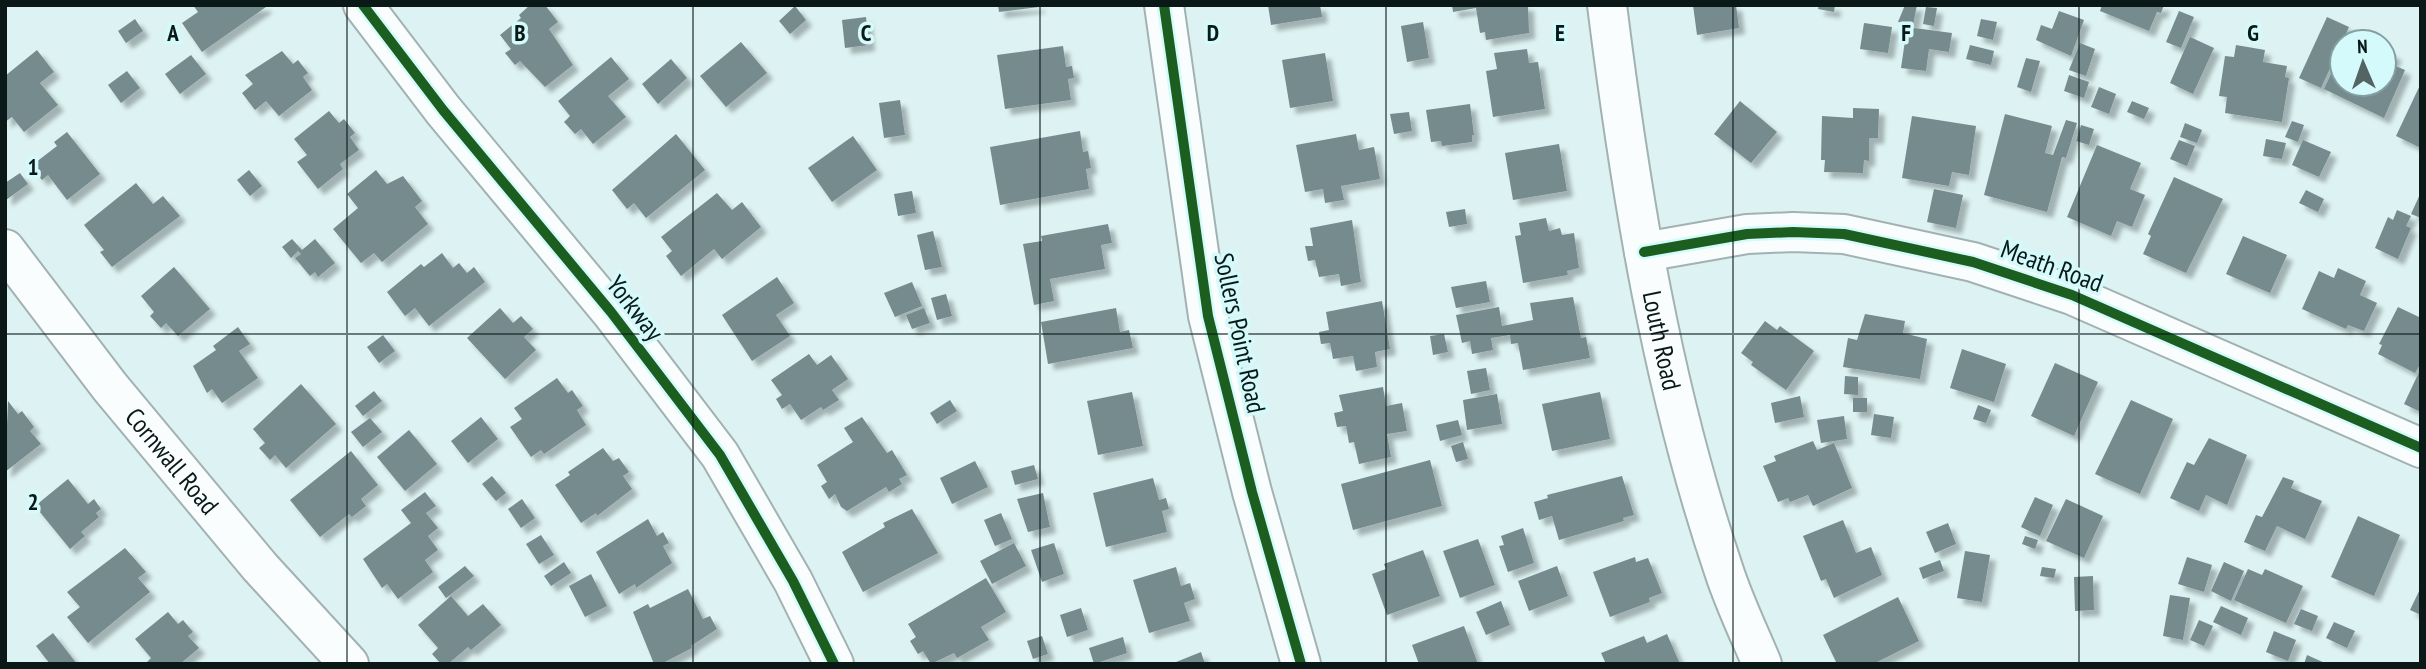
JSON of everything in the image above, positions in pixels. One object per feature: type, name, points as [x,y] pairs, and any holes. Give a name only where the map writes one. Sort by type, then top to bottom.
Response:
[{"type":"street","name":"Yorkway","points":[[363,5],[443,110],[611,312],[719,455],[793,581],[834,664]]},
{"type":"street","name":"Sollers Point Road","points":[[1164,5],[1209,316],[1252,492],[1301,664]]},
{"type":"street","name":"Louth Road","points":[[1608,5],[1624,139],[1644,253],[1699,494],[1725,574],[1762,664]]},
{"type":"street","name":"Meath Road","points":[[1644,253],[1747,234],[1793,232],[1844,234],[1973,262],[2072,295],[2421,448]]},
{"type":"street","name":"Cornwall Road","points":[[5,249],[110,387],[260,567],[349,664]]},
{"type":"building","points":[[193,5],[266,7],[202,52],[182,23],[198,12]]},
{"type":"building","points":[[530,5],[545,5],[558,22],[549,29],[573,65],[545,87],[520,61],[515,65],[505,53],[511,49],[500,35],[521,18],[519,15]]},
{"type":"building","points":[[998,5],[1039,5],[1039,7],[999,12]]},
{"type":"building","points":[[1268,5],[1320,5],[1322,17],[1271,25]]},
{"type":"building","points":[[1452,5],[1528,5],[1529,33],[1486,40],[1485,32],[1480,33],[1476,8],[1453,12]]},
{"type":"building","points":[[1693,5],[1736,5],[1739,28],[1697,35]]},
{"type":"building","points":[[1819,5],[1835,5],[1834,12],[1818,9]]},
{"type":"building","points":[[1905,5],[1917,5],[1913,25],[1898,22]]},
{"type":"building","points":[[2102,5],[2164,5],[2161,13],[2157,12],[2149,31],[2100,11]]},
{"type":"building","points":[[795,6],[806,20],[790,34],[779,21]]},
{"type":"building","points":[[1926,7],[1937,8],[1934,26],[1923,24]]},
{"type":"building","points":[[2059,11],[2084,20],[2071,56],[2036,40],[2041,25],[2052,29]]},
{"type":"building","points":[[2179,11],[2194,17],[2181,48],[2166,42]]},
{"type":"building","points":[[866,17],[869,45],[845,48],[842,20]]},
{"type":"building","points":[[2327,17],[2349,27],[2328,28],[2328,73],[2321,88],[2299,78]]},
{"type":"building","points":[[135,19],[143,31],[126,43],[118,31]]},
{"type":"building","points":[[1981,19],[1997,22],[1993,40],[1977,36]]},
{"type":"building","points":[[1423,22],[1429,58],[1407,62],[1401,26]]},
{"type":"building","points":[[1864,23],[1892,27],[1888,53],[1860,49]]},
{"type":"building","points":[[1907,27],[1952,33],[1949,52],[1929,49],[1926,71],[1901,68]]},
{"type":"building","points":[[2190,37],[2214,48],[2193,94],[2170,83]]},
{"type":"building","points":[[741,42],[767,73],[726,107],[700,76]]},
{"type":"building","points":[[2080,43],[2095,49],[2086,76],[2069,70]]},
{"type":"building","points":[[1970,45],[1994,51],[1991,65],[1966,59]]},
{"type":"building","points":[[2236,45],[2265,50],[2263,62],[2287,66],[2285,77],[2289,78],[2282,122],[2225,113],[2227,97],[2219,96],[2225,56],[2234,57]]},
{"type":"building","points":[[1063,46],[1066,67],[1072,66],[1074,78],[1068,79],[1071,100],[1005,109],[997,55]]},
{"type":"building","points":[[1527,49],[1529,63],[1538,62],[1545,109],[1493,117],[1486,71],[1497,69],[1494,53]]},
{"type":"building","points":[[37,50],[54,72],[40,83],[58,105],[24,132],[12,117],[5,122],[5,76]]},
{"type":"building","points":[[282,51],[293,64],[298,60],[308,73],[303,77],[312,90],[279,116],[266,101],[255,110],[242,93],[253,84],[245,75]]},
{"type":"building","points":[[1325,53],[1333,101],[1290,108],[1282,60]]},
{"type":"building","points":[[191,55],[206,74],[180,94],[165,74]]},
{"type":"building","points":[[611,57],[629,79],[608,96],[626,117],[593,144],[581,129],[575,134],[564,122],[570,116],[558,101]]},
{"type":"building","points":[[2026,58],[2040,61],[2031,92],[2017,87]]},
{"type":"building","points":[[671,59],[687,78],[658,104],[642,84]]},
{"type":"building","points":[[2398,67],[2405,70],[2398,86]]},
{"type":"building","points":[[127,71],[140,88],[121,103],[108,85]]},
{"type":"building","points":[[2069,75],[2089,82],[2084,98],[2064,91]]},
{"type":"building","points":[[2421,83],[2421,148],[2396,136]]},
{"type":"building","points":[[2099,87],[2116,94],[2109,114],[2091,107]]},
{"type":"building","points":[[2343,98],[2393,98],[2384,118]]},
{"type":"building","points":[[900,100],[905,135],[884,138],[879,103]]},
{"type":"building","points":[[1740,101],[1777,132],[1751,163],[1714,134]]},
{"type":"building","points":[[2132,101],[2149,108],[2144,119],[2127,112]]},
{"type":"building","points":[[1470,104],[1474,135],[1472,142],[1442,146],[1441,141],[1431,142],[1426,110]]},
{"type":"building","points":[[1853,108],[1879,109],[1878,138],[1869,138],[1869,161],[1864,160],[1863,173],[1824,172],[1825,160],[1821,160],[1822,116],[1853,118]]},
{"type":"building","points":[[329,111],[339,123],[344,119],[355,133],[350,137],[359,150],[340,164],[343,169],[318,189],[297,162],[307,155],[294,139]]},
{"type":"building","points":[[1409,112],[1412,131],[1394,134],[1390,114]]},
{"type":"building","points":[[2005,114],[2052,126],[2045,153],[2053,155],[2066,120],[2077,123],[2066,158],[2062,157],[2047,212],[1984,195]]},
{"type":"building","points":[[1912,116],[1976,126],[1969,175],[1952,172],[1949,186],[1902,178]]},
{"type":"building","points":[[2292,121],[2304,125],[2298,142],[2285,137]]},
{"type":"building","points":[[2185,123],[2202,130],[2197,143],[2180,137]]},
{"type":"building","points":[[2081,125],[2094,129],[2089,145],[2076,141]]},
{"type":"building","points":[[1080,131],[1083,152],[1088,151],[1091,168],[1086,169],[1089,189],[1000,205],[990,147]]},
{"type":"building","points":[[67,132],[100,174],[67,200],[48,175],[42,180],[31,166],[57,146],[54,142]]},
{"type":"building","points":[[676,134],[705,170],[646,218],[634,203],[627,209],[612,190]]},
{"type":"building","points":[[1356,134],[1359,150],[1374,147],[1380,179],[1341,186],[1344,200],[1325,203],[1323,189],[1305,192],[1296,145]]},
{"type":"building","points":[[853,136],[877,170],[832,202],[808,168]]},
{"type":"building","points":[[2266,139],[2286,143],[2282,159],[2263,156]]},
{"type":"building","points":[[2179,140],[2195,146],[2187,166],[2170,159]]},
{"type":"building","points":[[2303,140],[2331,152],[2319,177],[2292,165]]},
{"type":"building","points":[[1559,144],[1567,191],[1513,200],[1505,153]]},
{"type":"building","points":[[2097,145],[2141,163],[2130,189],[2145,195],[2132,227],[2117,221],[2111,236],[2067,217]]},
{"type":"building","points":[[249,170],[262,186],[250,196],[237,180]]},
{"type":"building","points":[[376,170],[387,184],[403,176],[422,201],[415,207],[428,224],[382,262],[374,253],[361,263],[333,229],[358,208],[347,194]]},
{"type":"building","points":[[20,173],[28,184],[6,200],[5,183]]},
{"type":"building","points":[[2174,177],[2223,199],[2186,273],[2143,254],[2151,236],[2148,234]]},
{"type":"building","points":[[136,183],[153,204],[163,196],[180,216],[112,267],[100,252],[104,250],[84,225]]},
{"type":"building","points":[[1934,189],[1963,195],[1956,228],[1927,222]]},
{"type":"building","points":[[2306,190],[2324,199],[2318,212],[2299,203]]},
{"type":"building","points":[[912,191],[916,213],[898,216],[894,194]]},
{"type":"building","points":[[2421,192],[2421,218],[2411,214]]},
{"type":"building","points":[[717,193],[732,210],[742,202],[761,227],[722,259],[714,249],[681,276],[666,256],[672,251],[661,237]]},
{"type":"building","points":[[1465,209],[1467,224],[1449,227],[1446,212]]},
{"type":"building","points":[[2397,210],[2411,216],[2406,226],[2411,228],[2398,259],[2375,248],[2388,217],[2393,220]]},
{"type":"building","points":[[1546,218],[1549,231],[1560,228],[1562,235],[1574,233],[1579,268],[1567,271],[1568,275],[1523,283],[1515,236],[1521,235],[1519,223]]},
{"type":"building","points":[[1352,220],[1361,282],[1341,286],[1339,274],[1319,277],[1315,260],[1308,261],[1305,246],[1313,246],[1310,228]]},
{"type":"building","points":[[1108,224],[1112,243],[1101,245],[1105,269],[1050,279],[1054,301],[1034,305],[1023,244],[1042,241],[1041,236]]},
{"type":"building","points":[[933,231],[942,267],[925,270],[917,235]]},
{"type":"building","points":[[2243,236],[2287,255],[2270,293],[2226,274]]},
{"type":"building","points":[[292,239],[302,250],[315,239],[335,263],[318,277],[315,272],[310,276],[295,258],[301,254],[298,251],[291,258],[282,247]]},
{"type":"building","points":[[442,253],[453,268],[459,263],[467,273],[474,267],[485,282],[429,326],[415,308],[405,316],[387,292],[421,264],[424,267]]},
{"type":"building","points":[[174,267],[210,309],[178,336],[166,323],[161,328],[150,316],[154,312],[141,296]]},
{"type":"building","points":[[2338,268],[2366,281],[2360,295],[2377,303],[2364,331],[2348,325],[2346,329],[2302,309],[2319,271],[2334,278]]},
{"type":"building","points":[[777,277],[794,303],[776,315],[790,336],[752,361],[722,315]]},
{"type":"building","points":[[1486,281],[1490,302],[1456,308],[1451,287]]},
{"type":"building","points":[[912,282],[922,306],[895,317],[884,293]]},
{"type":"building","points":[[946,294],[952,316],[937,320],[931,298]]},
{"type":"building","points":[[1573,297],[1581,338],[1586,337],[1590,358],[1523,370],[1518,343],[1511,344],[1510,335],[1491,338],[1493,350],[1472,354],[1470,341],[1462,343],[1456,315],[1499,307],[1502,326],[1533,320],[1530,303]]},
{"type":"building","points":[[1382,301],[1390,349],[1375,352],[1377,367],[1356,371],[1353,356],[1333,359],[1330,343],[1321,344],[1319,332],[1329,330],[1326,312]]},
{"type":"building","points":[[2398,307],[2421,318],[2421,363],[2415,373],[2378,354],[2382,345],[2379,344]]},
{"type":"building","points":[[500,308],[513,323],[521,316],[533,329],[524,337],[536,350],[505,379],[467,338]]},
{"type":"building","points":[[924,308],[930,323],[912,329],[906,315]]},
{"type":"building","points":[[1116,308],[1120,332],[1129,330],[1133,348],[1048,364],[1041,322]]},
{"type":"building","points":[[1865,314],[1905,321],[1903,333],[1927,339],[1920,379],[1843,367],[1848,338],[1857,340]]},
{"type":"building","points":[[1765,321],[1777,330],[1780,326],[1814,351],[1786,390],[1751,365],[1753,362],[1741,353]]},
{"type":"building","points":[[238,327],[250,344],[239,351],[258,378],[222,403],[212,389],[207,393],[193,366],[216,350],[213,346]]},
{"type":"building","points":[[1444,334],[1448,352],[1433,355],[1430,336]]},
{"type":"building","points":[[383,335],[395,351],[379,363],[367,347]]},
{"type":"building","points":[[1962,349],[2006,364],[1994,402],[1950,388]]},
{"type":"building","points":[[809,354],[817,365],[831,355],[848,379],[832,390],[839,400],[823,410],[821,407],[801,420],[790,404],[782,409],[776,399],[782,395],[771,380]]},
{"type":"building","points":[[2055,363],[2098,382],[2074,436],[2031,416]]},
{"type":"building","points":[[1486,368],[1490,390],[1471,394],[1467,371]]},
{"type":"building","points":[[2421,368],[2421,412],[2404,404]]},
{"type":"building","points":[[1845,376],[1858,377],[1858,395],[1844,394]]},
{"type":"building","points":[[557,378],[568,393],[572,390],[583,406],[577,410],[586,425],[544,454],[541,450],[531,457],[510,427],[522,419],[514,408]]},
{"type":"building","points":[[301,384],[336,424],[286,468],[275,455],[270,460],[259,448],[265,443],[253,429]]},
{"type":"building","points":[[1383,387],[1386,406],[1402,403],[1407,431],[1387,434],[1391,457],[1359,464],[1354,442],[1349,443],[1346,426],[1337,427],[1334,413],[1343,411],[1339,395]]},
{"type":"building","points":[[374,391],[382,401],[363,416],[355,406]]},
{"type":"building","points":[[1132,392],[1143,446],[1098,455],[1087,401]]},
{"type":"building","points":[[1600,392],[1610,439],[1552,451],[1542,404]]},
{"type":"building","points":[[1497,394],[1502,424],[1467,430],[1463,400]]},
{"type":"building","points":[[1800,396],[1804,417],[1775,423],[1771,403]]},
{"type":"building","points":[[1853,398],[1867,398],[1867,412],[1853,412]]},
{"type":"building","points":[[950,400],[957,411],[937,424],[930,413]]},
{"type":"building","points":[[2131,400],[2173,419],[2140,494],[2095,474]]},
{"type":"building","points":[[8,401],[18,414],[22,411],[34,427],[30,431],[41,444],[5,472]]},
{"type":"building","points":[[1978,405],[1991,410],[1986,423],[1973,419]]},
{"type":"building","points":[[1874,414],[1894,417],[1891,438],[1871,435]]},
{"type":"building","points":[[1844,416],[1847,439],[1821,443],[1817,420]]},
{"type":"building","points":[[481,417],[498,439],[468,463],[451,441]]},
{"type":"building","points":[[862,417],[887,453],[892,450],[907,475],[899,479],[902,484],[889,492],[886,487],[847,511],[841,507],[835,494],[829,499],[821,486],[827,482],[817,465],[853,442],[844,428]]},
{"type":"building","points":[[370,418],[382,432],[363,447],[351,432]]},
{"type":"building","points":[[1458,420],[1462,435],[1440,441],[1436,425]]},
{"type":"building","points":[[409,430],[437,464],[405,491],[377,457]]},
{"type":"building","points":[[2209,438],[2247,455],[2227,505],[2206,495],[2199,511],[2170,498],[2187,462],[2194,465]]},
{"type":"building","points":[[1813,441],[1817,450],[1834,443],[1852,488],[1813,506],[1808,495],[1790,502],[1788,498],[1778,502],[1763,466],[1776,461],[1774,456]]},
{"type":"building","points":[[1463,442],[1468,459],[1456,462],[1451,446]]},
{"type":"building","points":[[603,448],[613,461],[619,458],[629,472],[623,476],[632,489],[597,516],[596,513],[581,523],[555,485],[570,475],[568,472]]},
{"type":"building","points":[[351,451],[378,485],[361,499],[366,506],[352,517],[349,514],[320,537],[290,500]]},
{"type":"building","points":[[1430,460],[1442,506],[1353,530],[1341,484]]},
{"type":"building","points":[[975,461],[988,487],[952,504],[940,478]]},
{"type":"building","points":[[1034,465],[1038,479],[1015,485],[1011,471]]},
{"type":"building","points":[[492,476],[506,493],[496,501],[482,484]]},
{"type":"building","points":[[1622,476],[1634,515],[1623,518],[1624,521],[1559,540],[1552,516],[1539,520],[1534,502],[1548,498],[1547,495]]},
{"type":"building","points":[[2283,477],[2294,481],[2291,488],[2322,501],[2305,539],[2277,526],[2265,551],[2244,542],[2256,515],[2262,517]]},
{"type":"building","points":[[1153,478],[1159,500],[1166,498],[1169,509],[1162,511],[1167,532],[1106,547],[1093,493]]},
{"type":"building","points":[[68,479],[88,504],[94,499],[101,509],[96,513],[99,517],[81,532],[85,536],[70,549],[35,506]]},
{"type":"building","points":[[425,492],[436,506],[426,513],[438,528],[428,536],[438,550],[425,560],[433,572],[398,599],[387,584],[382,588],[363,559],[411,523],[401,510]]},
{"type":"building","points":[[1043,493],[1050,527],[1028,532],[1017,499]]},
{"type":"building","points":[[2035,497],[2053,505],[2040,536],[2021,527]]},
{"type":"building","points":[[522,499],[535,518],[521,528],[508,509]]},
{"type":"building","points":[[2066,499],[2103,516],[2084,558],[2046,541]]},
{"type":"building","points":[[912,509],[938,553],[863,592],[842,552],[885,527],[883,523]]},
{"type":"building","points":[[1001,513],[1012,539],[995,546],[984,520]]},
{"type":"building","points":[[2358,516],[2400,535],[2374,596],[2331,577]]},
{"type":"building","points":[[648,519],[657,536],[663,532],[669,543],[663,546],[672,563],[636,588],[635,584],[619,594],[596,552]]},
{"type":"building","points":[[1843,520],[1856,553],[1871,547],[1882,575],[1834,598],[1826,579],[1821,581],[1803,536]]},
{"type":"building","points":[[1948,523],[1956,544],[1935,553],[1926,532]]},
{"type":"building","points":[[1523,528],[1534,563],[1508,572],[1499,546],[1504,545],[1501,536]]},
{"type":"building","points":[[541,535],[554,555],[539,564],[526,544]]},
{"type":"building","points":[[2025,536],[2038,540],[2035,549],[2022,544]]},
{"type":"building","points":[[1478,539],[1495,585],[1460,598],[1443,551]]},
{"type":"building","points":[[1014,543],[1026,566],[992,584],[980,561]]},
{"type":"building","points":[[1054,543],[1064,574],[1042,582],[1031,550]]},
{"type":"building","points":[[125,548],[146,572],[138,578],[150,592],[88,643],[67,617],[80,607],[67,592]]},
{"type":"building","points":[[1423,550],[1440,596],[1387,615],[1372,574],[1386,569],[1384,564]]},
{"type":"building","points":[[1965,551],[1990,555],[1982,602],[1957,598]]},
{"type":"building","points":[[1635,557],[1636,562],[1648,558],[1662,593],[1649,598],[1650,602],[1610,617],[1593,572]]},
{"type":"building","points":[[2187,557],[2212,565],[2204,592],[2178,584]]},
{"type":"building","points":[[1940,560],[1944,571],[1923,579],[1919,568]]},
{"type":"building","points":[[564,562],[571,573],[551,586],[544,576]]},
{"type":"building","points":[[2224,562],[2244,571],[2231,601],[2211,591]]},
{"type":"building","points":[[465,566],[474,576],[446,598],[438,587]]},
{"type":"building","points":[[1557,566],[1568,596],[1529,611],[1518,581]]},
{"type":"building","points":[[1176,567],[1181,586],[1190,583],[1195,599],[1184,603],[1190,621],[1149,633],[1133,580]]},
{"type":"building","points":[[2042,567],[2056,569],[2054,578],[2040,576]]},
{"type":"building","points":[[2248,569],[2262,575],[2265,569],[2303,586],[2286,623],[2234,600]]},
{"type":"building","points":[[591,574],[607,606],[585,617],[569,586]]},
{"type":"building","points":[[2093,576],[2094,610],[2075,611],[2074,577]]},
{"type":"building","points":[[986,578],[1006,612],[981,627],[989,640],[957,658],[954,653],[931,664],[923,651],[918,654],[910,641],[916,637],[908,624]]},
{"type":"building","points":[[2421,587],[2421,615],[2410,610]]},
{"type":"building","points":[[688,589],[703,619],[710,616],[717,629],[691,646],[692,648],[661,664],[654,664],[633,612],[648,604],[650,608]]},
{"type":"building","points":[[2170,595],[2190,598],[2183,640],[2163,636]]},
{"type":"building","points":[[451,596],[468,616],[483,604],[501,625],[471,650],[468,647],[448,664],[441,664],[432,654],[438,648],[418,625]]},
{"type":"building","points":[[1898,597],[1919,641],[1873,664],[1837,664],[1823,635]]},
{"type":"building","points":[[1501,601],[1510,625],[1486,635],[1476,612]]},
{"type":"building","points":[[2221,606],[2248,618],[2241,635],[2213,622]]},
{"type":"building","points":[[1081,608],[1088,630],[1067,637],[1060,615]]},
{"type":"building","points":[[2301,609],[2318,616],[2312,631],[2294,624]]},
{"type":"building","points":[[168,612],[178,624],[183,620],[193,632],[188,636],[199,648],[180,664],[145,664],[151,658],[135,639]]},
{"type":"building","points":[[2199,620],[2213,626],[2204,646],[2190,640]]},
{"type":"building","points":[[2334,622],[2355,631],[2347,648],[2326,638]]},
{"type":"building","points":[[1464,626],[1478,664],[1419,664],[1412,645]]},
{"type":"building","points":[[2274,631],[2296,640],[2288,661],[2266,652]]},
{"type":"building","points":[[53,633],[77,664],[50,664],[36,646]]},
{"type":"building","points":[[1667,634],[1680,664],[1606,664],[1601,653],[1644,636],[1647,643]]},
{"type":"building","points":[[1042,636],[1048,654],[1033,659],[1027,641]]},
{"type":"building","points":[[1123,637],[1127,653],[1094,664],[1089,648]]},
{"type":"building","points":[[1201,652],[1205,664],[1171,664]]},
{"type":"building","points":[[2307,655],[2327,664],[2304,664]]},
{"type":"cycle path","points":[[363,5],[443,110],[611,312],[720,455],[793,581],[834,664]]},
{"type":"cycle path","points":[[1164,5],[1208,316],[1252,492],[1301,664]]},
{"type":"cycle path","points":[[1644,252],[1747,234],[1793,232],[1844,234],[1973,262],[2072,295],[2421,448]]}]
